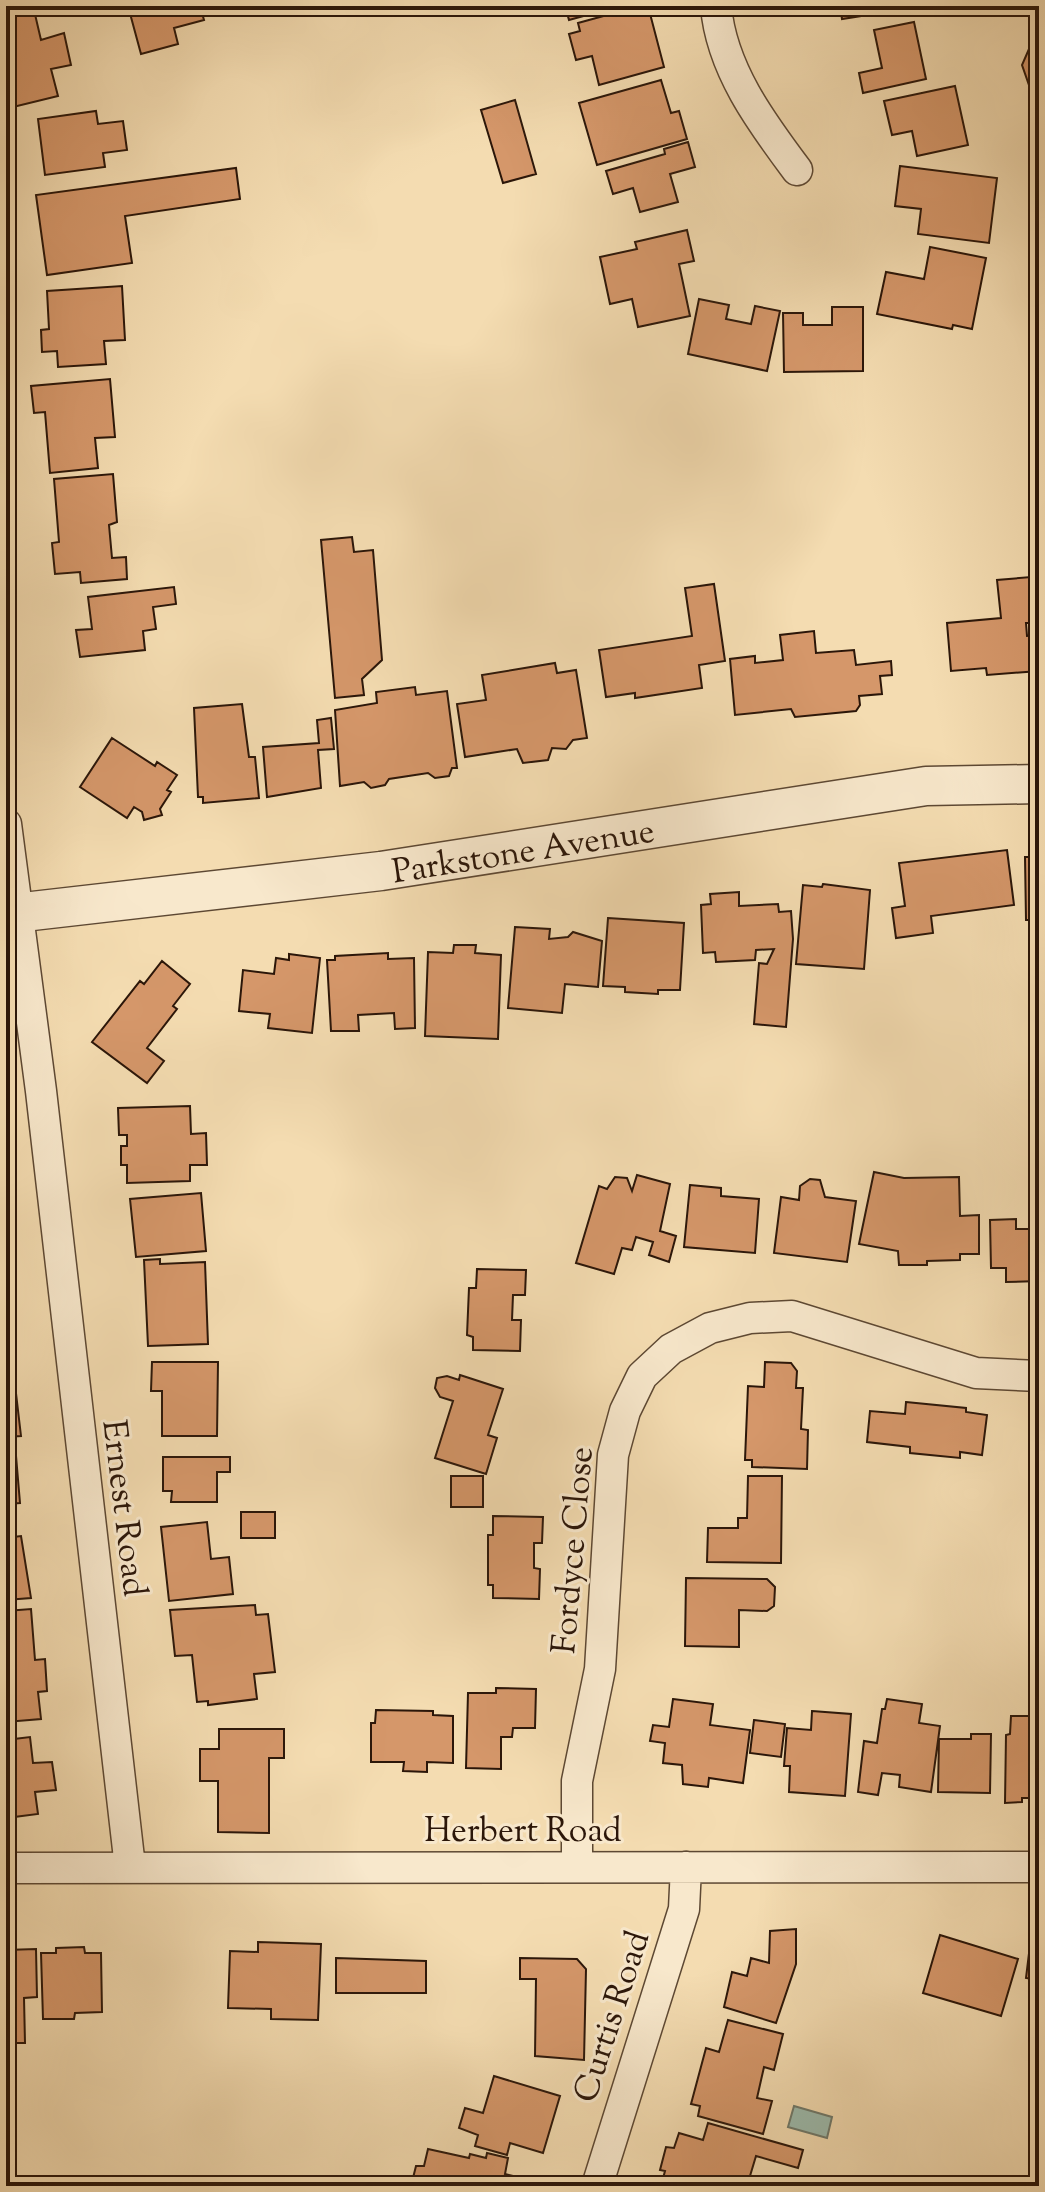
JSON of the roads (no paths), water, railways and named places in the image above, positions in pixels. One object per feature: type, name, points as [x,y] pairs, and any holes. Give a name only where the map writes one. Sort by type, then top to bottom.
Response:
[{"type":"street","points":[[716,6],[717,22],[749,106],[797,170]]},
{"type":"street","name":"Parkstone Avenue","points":[[11,914],[381,871],[926,786],[1039,784]]},
{"type":"street","name":"Ernest Road","points":[[6,824],[11,914],[41,1091],[130,1867]]},
{"type":"street","name":"Fordyce Close","points":[[577,1867],[577,1781],[600,1669],[613,1455],[625,1411],[642,1376],[671,1349],[710,1328],[750,1318],[792,1316],[976,1373],[1039,1376]]},
{"type":"street","name":"Curtis Road","points":[[597,2186],[684,1909],[686,1867]]},
{"type":"street","name":"Herbert Road","points":[[6,1868],[1039,1867]]}]
